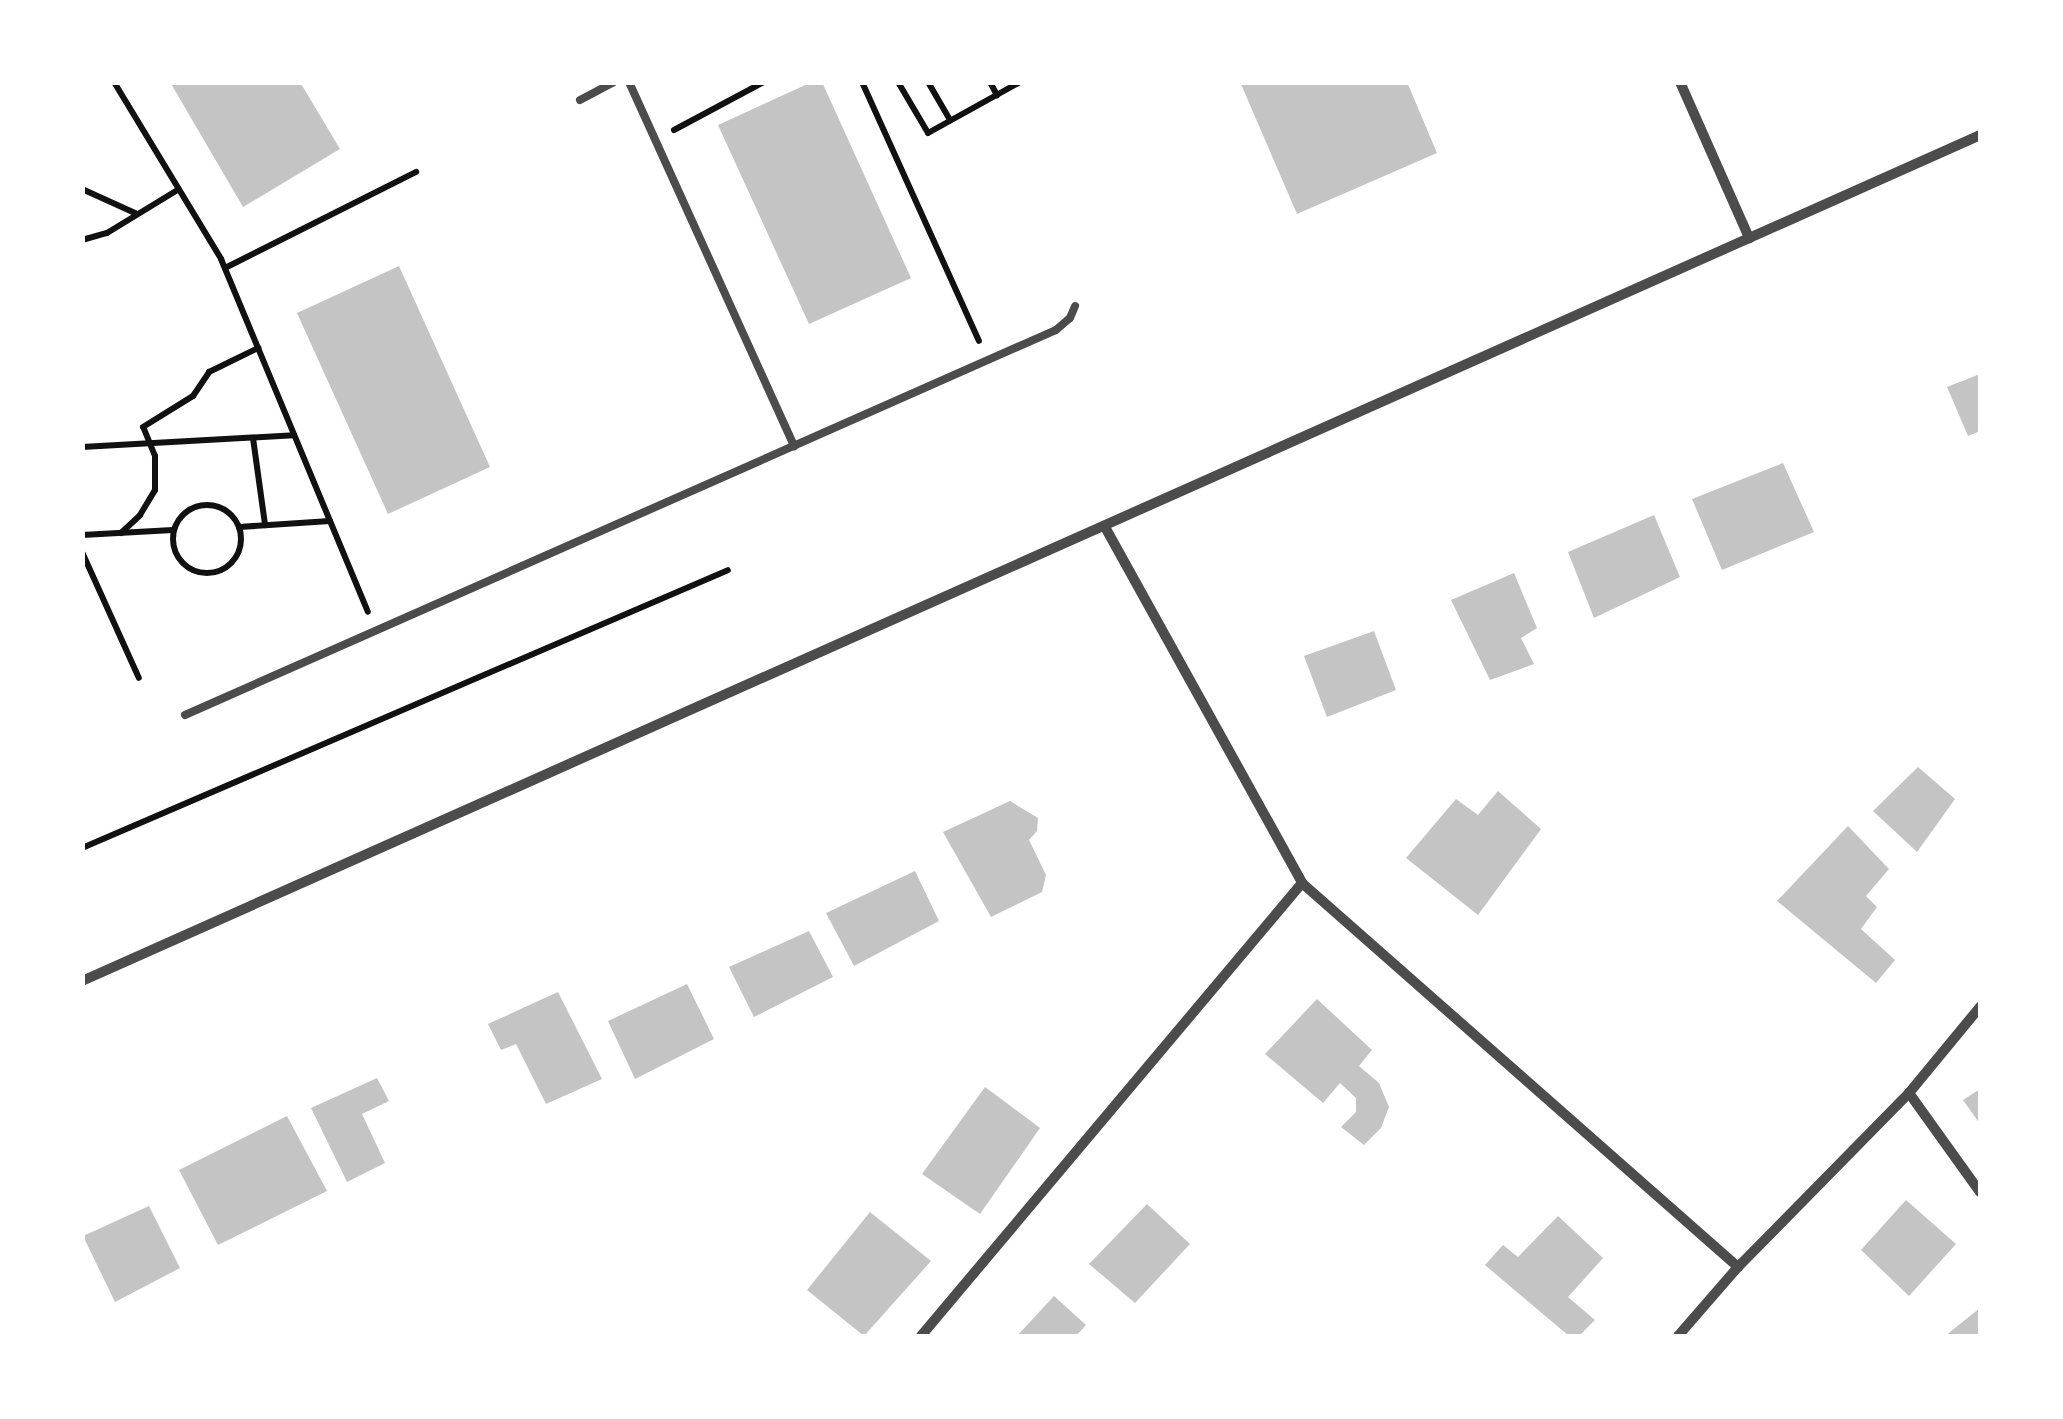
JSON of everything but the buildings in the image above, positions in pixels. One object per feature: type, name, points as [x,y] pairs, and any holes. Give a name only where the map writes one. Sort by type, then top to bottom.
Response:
[{"type":"street","points":[[1680,82],[1748,238]]},
{"type":"street","points":[[82,981],[1980,134]]},
{"type":"street","points":[[1105,527],[1302,883],[1738,1267]]},
{"type":"street","points":[[921,1336],[1302,883]]},
{"type":"street","points":[[1678,1336],[1738,1267],[1909,1093],[1980,1007]]},
{"type":"street","points":[[1909,1093],[1980,1192]]},
{"type":"lane","points":[[580,100],[614,82]]},
{"type":"lane","points":[[629,82],[794,446]]},
{"type":"lane","points":[[185,716],[1056,330],[1070,318],[1074,306]]},
{"type":"path","points":[[114,82],[225,268],[376,631]]},
{"type":"path","points":[[655,140],[764,82]]},
{"type":"path","points":[[862,82],[988,360]]},
{"type":"path","points":[[928,82],[950,120]]},
{"type":"path","points":[[990,82],[997,95]]},
{"type":"path","points":[[902,84],[928,132],[1020,82]]},
{"type":"path","points":[[225,268],[416,172]]},
{"type":"path","points":[[82,189],[138,214]]},
{"type":"path","points":[[82,240],[107,232],[179,189]]},
{"type":"path","points":[[120,533],[140,514],[155,490],[156,456],[143,427],[192,396],[209,372],[258,348]]},
{"type":"path","points":[[82,447],[294,435]]},
{"type":"path","points":[[253,438],[266,525]]},
{"type":"path","points":[[192,507],[222,507],[239,527],[241,546],[234,560],[207,574],[192,570],[180,560],[173,547],[173,530],[192,507]]},
{"type":"path","points":[[239,527],[330,521]]},
{"type":"path","points":[[82,535],[173,530]]},
{"type":"path","points":[[82,552],[139,678]]},
{"type":"path","points":[[82,848],[728,570]]}]
